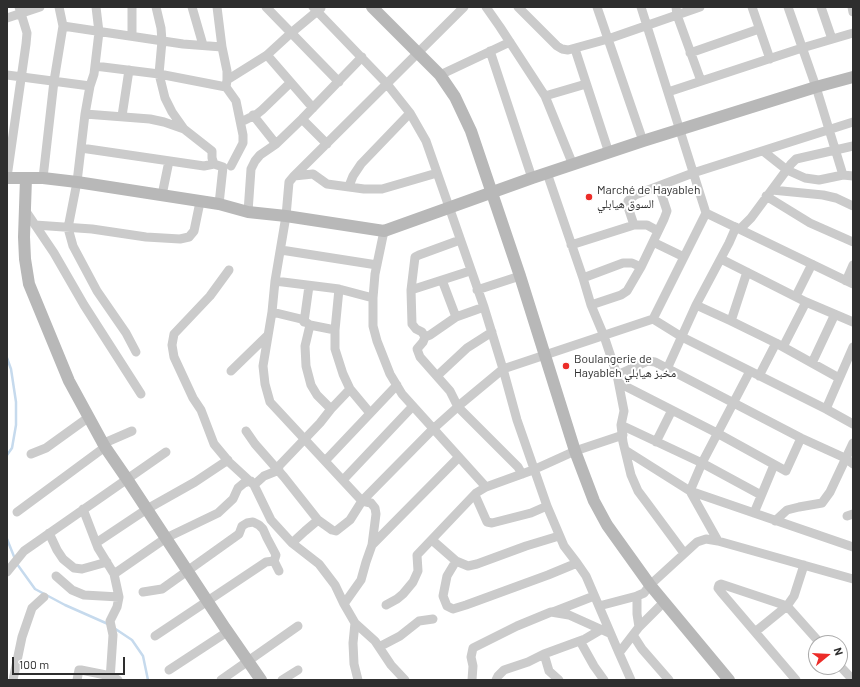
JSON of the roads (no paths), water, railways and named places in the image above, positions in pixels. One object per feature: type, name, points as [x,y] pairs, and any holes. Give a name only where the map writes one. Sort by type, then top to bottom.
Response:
[{"type":"street","points":[[7,18],[20,10],[40,7]]},
{"type":"street","points":[[43,178],[54,81],[63,26],[59,7]]},
{"type":"street","points":[[96,7],[99,32],[95,66],[85,114],[77,182],[68,228],[73,246],[97,290],[136,352]]},
{"type":"street","points":[[132,7],[132,36]]},
{"type":"street","points":[[156,7],[161,28],[162,41],[159,74],[165,98],[172,112],[184,129],[212,151],[214,164]]},
{"type":"street","points":[[192,7],[204,45]]},
{"type":"street","points":[[217,7],[222,47],[227,71],[226,83],[236,101],[243,135],[243,143],[231,166]]},
{"type":"street","points":[[266,7],[338,82]]},
{"type":"street","points":[[372,7],[440,75],[455,97],[472,131],[520,276],[575,451],[594,501],[607,525],[650,585],[729,680]]},
{"type":"street","points":[[344,604],[361,580],[372,545],[376,514],[375,508],[371,503],[362,501],[270,402],[265,384],[263,366],[286,216],[289,182],[464,7]]},
{"type":"street","points":[[486,7],[545,96],[573,165]]},
{"type":"street","points":[[518,7],[562,50],[575,49],[608,39],[647,26],[677,11],[700,7]]},
{"type":"street","points":[[597,7],[643,141]]},
{"type":"street","points":[[246,431],[318,520],[332,530],[336,531],[350,520],[362,501],[433,430],[458,406],[503,369],[604,336],[652,318],[706,213],[641,7]]},
{"type":"street","points":[[752,7],[770,59]]},
{"type":"street","points":[[788,7],[816,87],[843,175]]},
{"type":"street","points":[[821,7],[832,39]]},
{"type":"street","points":[[852,7],[853,12]]},
{"type":"street","points":[[95,66],[226,83],[267,55],[317,8],[387,84],[410,113],[426,141],[492,332],[533,470],[559,536],[564,546],[586,576],[599,606],[605,631],[619,653],[631,680]]},
{"type":"street","points":[[20,10],[27,33],[7,178],[43,178],[77,182],[218,204],[248,212],[286,216],[384,231],[532,178],[643,141],[816,87],[853,77]]},
{"type":"street","points":[[677,11],[690,53],[701,81]]},
{"type":"street","points":[[63,26],[162,41],[222,47]]},
{"type":"street","points":[[690,53],[760,29]]},
{"type":"street","points":[[668,92],[802,48],[853,33]]},
{"type":"street","points":[[440,75],[510,42]]},
{"type":"street","points":[[575,49],[609,153]]},
{"type":"street","points":[[490,51],[532,178]]},
{"type":"street","points":[[267,55],[313,108]]},
{"type":"street","points":[[248,212],[251,169],[255,161],[260,155],[276,144],[302,119],[362,57]]},
{"type":"street","points":[[122,116],[129,70]]},
{"type":"street","points":[[7,76],[90,86]]},
{"type":"street","points":[[240,122],[257,114],[290,83]]},
{"type":"street","points":[[545,96],[586,84]]},
{"type":"street","points":[[349,186],[352,176],[361,164],[410,113]]},
{"type":"street","points":[[85,114],[150,119],[184,129]]},
{"type":"street","points":[[253,115],[276,144]]},
{"type":"street","points":[[302,119],[327,144]]},
{"type":"street","points":[[634,225],[628,207],[628,201],[630,197],[635,194],[659,187],[694,173],[853,122]]},
{"type":"street","points":[[667,369],[696,305],[738,228],[751,218],[796,159],[853,146]]},
{"type":"street","points":[[81,148],[204,166],[214,164],[223,166],[218,204]]},
{"type":"street","points":[[763,151],[787,170],[805,178],[819,180],[843,175],[853,176]]},
{"type":"street","points":[[162,195],[169,161]]},
{"type":"street","points":[[294,176],[313,174],[327,184],[364,189],[382,189],[437,173]]},
{"type":"street","points":[[547,173],[591,305],[604,336],[618,379],[624,411],[621,425],[622,435],[631,475],[638,491],[684,553]]},
{"type":"street","points":[[26,178],[24,237],[25,259],[30,284],[69,381],[104,446],[128,480],[227,632],[261,680]]},
{"type":"street","points":[[591,305],[627,291],[641,267],[667,211],[659,187]]},
{"type":"street","points":[[769,193],[823,195],[836,198],[853,206]]},
{"type":"street","points":[[769,193],[810,223],[853,242]]},
{"type":"street","points":[[34,225],[92,229],[146,237],[185,238],[189,237],[194,231],[200,202]]},
{"type":"street","points":[[25,210],[54,253],[84,305],[141,394]]},
{"type":"street","points":[[706,213],[849,283],[853,265]]},
{"type":"street","points":[[571,245],[634,225],[647,225],[658,230]]},
{"type":"street","points":[[384,231],[377,265],[373,298],[373,326],[377,341],[390,374],[402,394],[486,487]]},
{"type":"street","points":[[460,240],[415,257],[411,290],[412,324],[416,329],[422,332],[424,337],[423,342],[417,349],[420,357],[450,391],[458,406],[518,467],[522,474]]},
{"type":"street","points":[[653,242],[684,257]]},
{"type":"street","points":[[281,250],[377,265]]},
{"type":"street","points":[[721,259],[806,302],[853,322]]},
{"type":"street","points":[[583,278],[623,263],[632,263],[641,267]]},
{"type":"street","points":[[796,296],[812,264]]},
{"type":"street","points":[[229,270],[210,296],[174,334],[172,345],[174,357],[193,398],[201,410],[214,444],[228,460],[253,483],[271,520],[292,543],[320,564],[335,586],[356,623],[375,641],[391,664],[405,680]]},
{"type":"street","points":[[411,290],[470,271]]},
{"type":"street","points":[[731,321],[747,272]]},
{"type":"street","points":[[477,290],[520,276]]},
{"type":"street","points":[[275,280],[309,286],[339,289],[373,298]]},
{"type":"street","points":[[442,280],[456,317]]},
{"type":"street","points":[[309,286],[305,346],[306,366],[311,385],[317,395],[331,409]]},
{"type":"street","points":[[339,289],[335,330],[335,349],[342,374],[350,388],[370,413]]},
{"type":"street","points":[[690,491],[717,433],[733,403],[754,373],[779,345],[806,302]]},
{"type":"street","points":[[696,305],[779,345],[839,378]]},
{"type":"street","points":[[424,337],[430,336],[456,317],[484,308]]},
{"type":"street","points":[[272,312],[301,319],[307,324],[335,330]]},
{"type":"street","points":[[812,363],[834,314]]},
{"type":"street","points":[[652,318],[682,337],[853,424]]},
{"type":"street","points":[[437,376],[467,348],[492,332]]},
{"type":"street","points":[[230,371],[267,336]]},
{"type":"street","points":[[826,409],[853,347]]},
{"type":"street","points":[[618,379],[648,361],[655,362],[801,438],[849,461]]},
{"type":"street","points":[[618,379],[774,465],[791,472],[801,438]]},
{"type":"street","points":[[325,461],[397,385]]},
{"type":"street","points":[[114,574],[166,538],[218,513],[233,499],[238,488],[244,483],[253,483],[278,469],[350,388]]},
{"type":"street","points":[[343,480],[413,406]]},
{"type":"street","points":[[656,442],[672,410]]},
{"type":"street","points":[[31,454],[46,448],[88,416]]},
{"type":"street","points":[[621,425],[702,464],[761,495]]},
{"type":"street","points":[[17,512],[104,446],[132,431]]},
{"type":"street","points":[[386,605],[404,594],[413,582],[418,570],[417,555],[475,495],[486,487],[533,470],[575,451],[622,435]]},
{"type":"street","points":[[775,521],[787,510],[822,503],[849,461],[853,443]]},
{"type":"street","points":[[625,450],[690,491],[853,547]]},
{"type":"street","points":[[7,572],[24,551],[83,509],[128,480],[166,452]]},
{"type":"street","points":[[372,545],[459,456]]},
{"type":"street","points":[[96,543],[147,509],[195,482],[228,460]]},
{"type":"street","points":[[754,513],[774,465]]},
{"type":"street","points":[[690,491],[718,541]]},
{"type":"street","points":[[475,495],[487,522],[492,523],[531,513],[547,506]]},
{"type":"street","points":[[77,680],[79,670],[113,678],[113,635],[110,621],[117,607],[119,597],[114,574],[96,543],[83,509]]},
{"type":"street","points":[[292,543],[318,520]]},
{"type":"street","points":[[143,592],[162,589],[239,534],[242,526],[253,522],[263,529],[266,538],[276,555],[274,561],[279,570]]},
{"type":"street","points":[[49,533],[57,550],[68,564],[74,568],[82,569],[107,562]]},
{"type":"street","points":[[432,540],[456,561],[468,566],[478,564],[526,546],[559,536]]},
{"type":"street","points":[[599,606],[644,593],[650,585],[684,553],[697,542],[706,539],[718,541],[853,579]]},
{"type":"street","points":[[155,636],[239,581],[258,566],[266,562],[274,561]]},
{"type":"street","points":[[456,561],[447,576],[443,596],[446,606],[453,608],[466,606],[577,563]]},
{"type":"street","points":[[755,632],[787,606],[794,596],[804,565]]},
{"type":"street","points":[[56,576],[72,590],[84,595],[119,597]]},
{"type":"street","points":[[796,680],[721,592],[718,585],[721,584],[787,606],[813,635]]},
{"type":"street","points":[[472,680],[473,666],[471,657],[473,648],[517,626],[594,596]]},
{"type":"street","points":[[637,596],[636,631],[642,649],[669,680]]},
{"type":"street","points":[[13,680],[22,637],[32,608],[44,597]]},
{"type":"street","points":[[619,653],[636,631],[664,602]]},
{"type":"street","points":[[551,612],[568,615],[605,631]]},
{"type":"street","points":[[379,647],[396,638],[419,621],[433,619]]},
{"type":"street","points":[[356,623],[353,643],[354,664],[358,680]]},
{"type":"street","points":[[221,680],[298,626]]},
{"type":"street","points":[[496,680],[504,670],[605,631]]},
{"type":"street","points":[[169,670],[227,632]]},
{"type":"street","points":[[580,641],[604,680]]},
{"type":"street","points":[[544,654],[549,671],[559,680]]},
{"type":"street","points":[[282,680],[298,670]]},
{"type":"waterway","points":[[7,358],[11,369],[16,402],[16,425],[12,448],[7,455]]},
{"type":"waterway","points":[[7,539],[15,559]]},
{"type":"waterway","points":[[17,564],[35,589],[65,605],[108,624]]},
{"type":"waterway","points":[[114,628],[132,640],[143,656],[148,680]]},
{"type":"place","name":"Marché de Hayableh السوق هيابلي","points":[[589,197]]},
{"type":"place","name":"Boulangerie de Hayableh مخبز هيابلي","points":[[566,366]]}]
